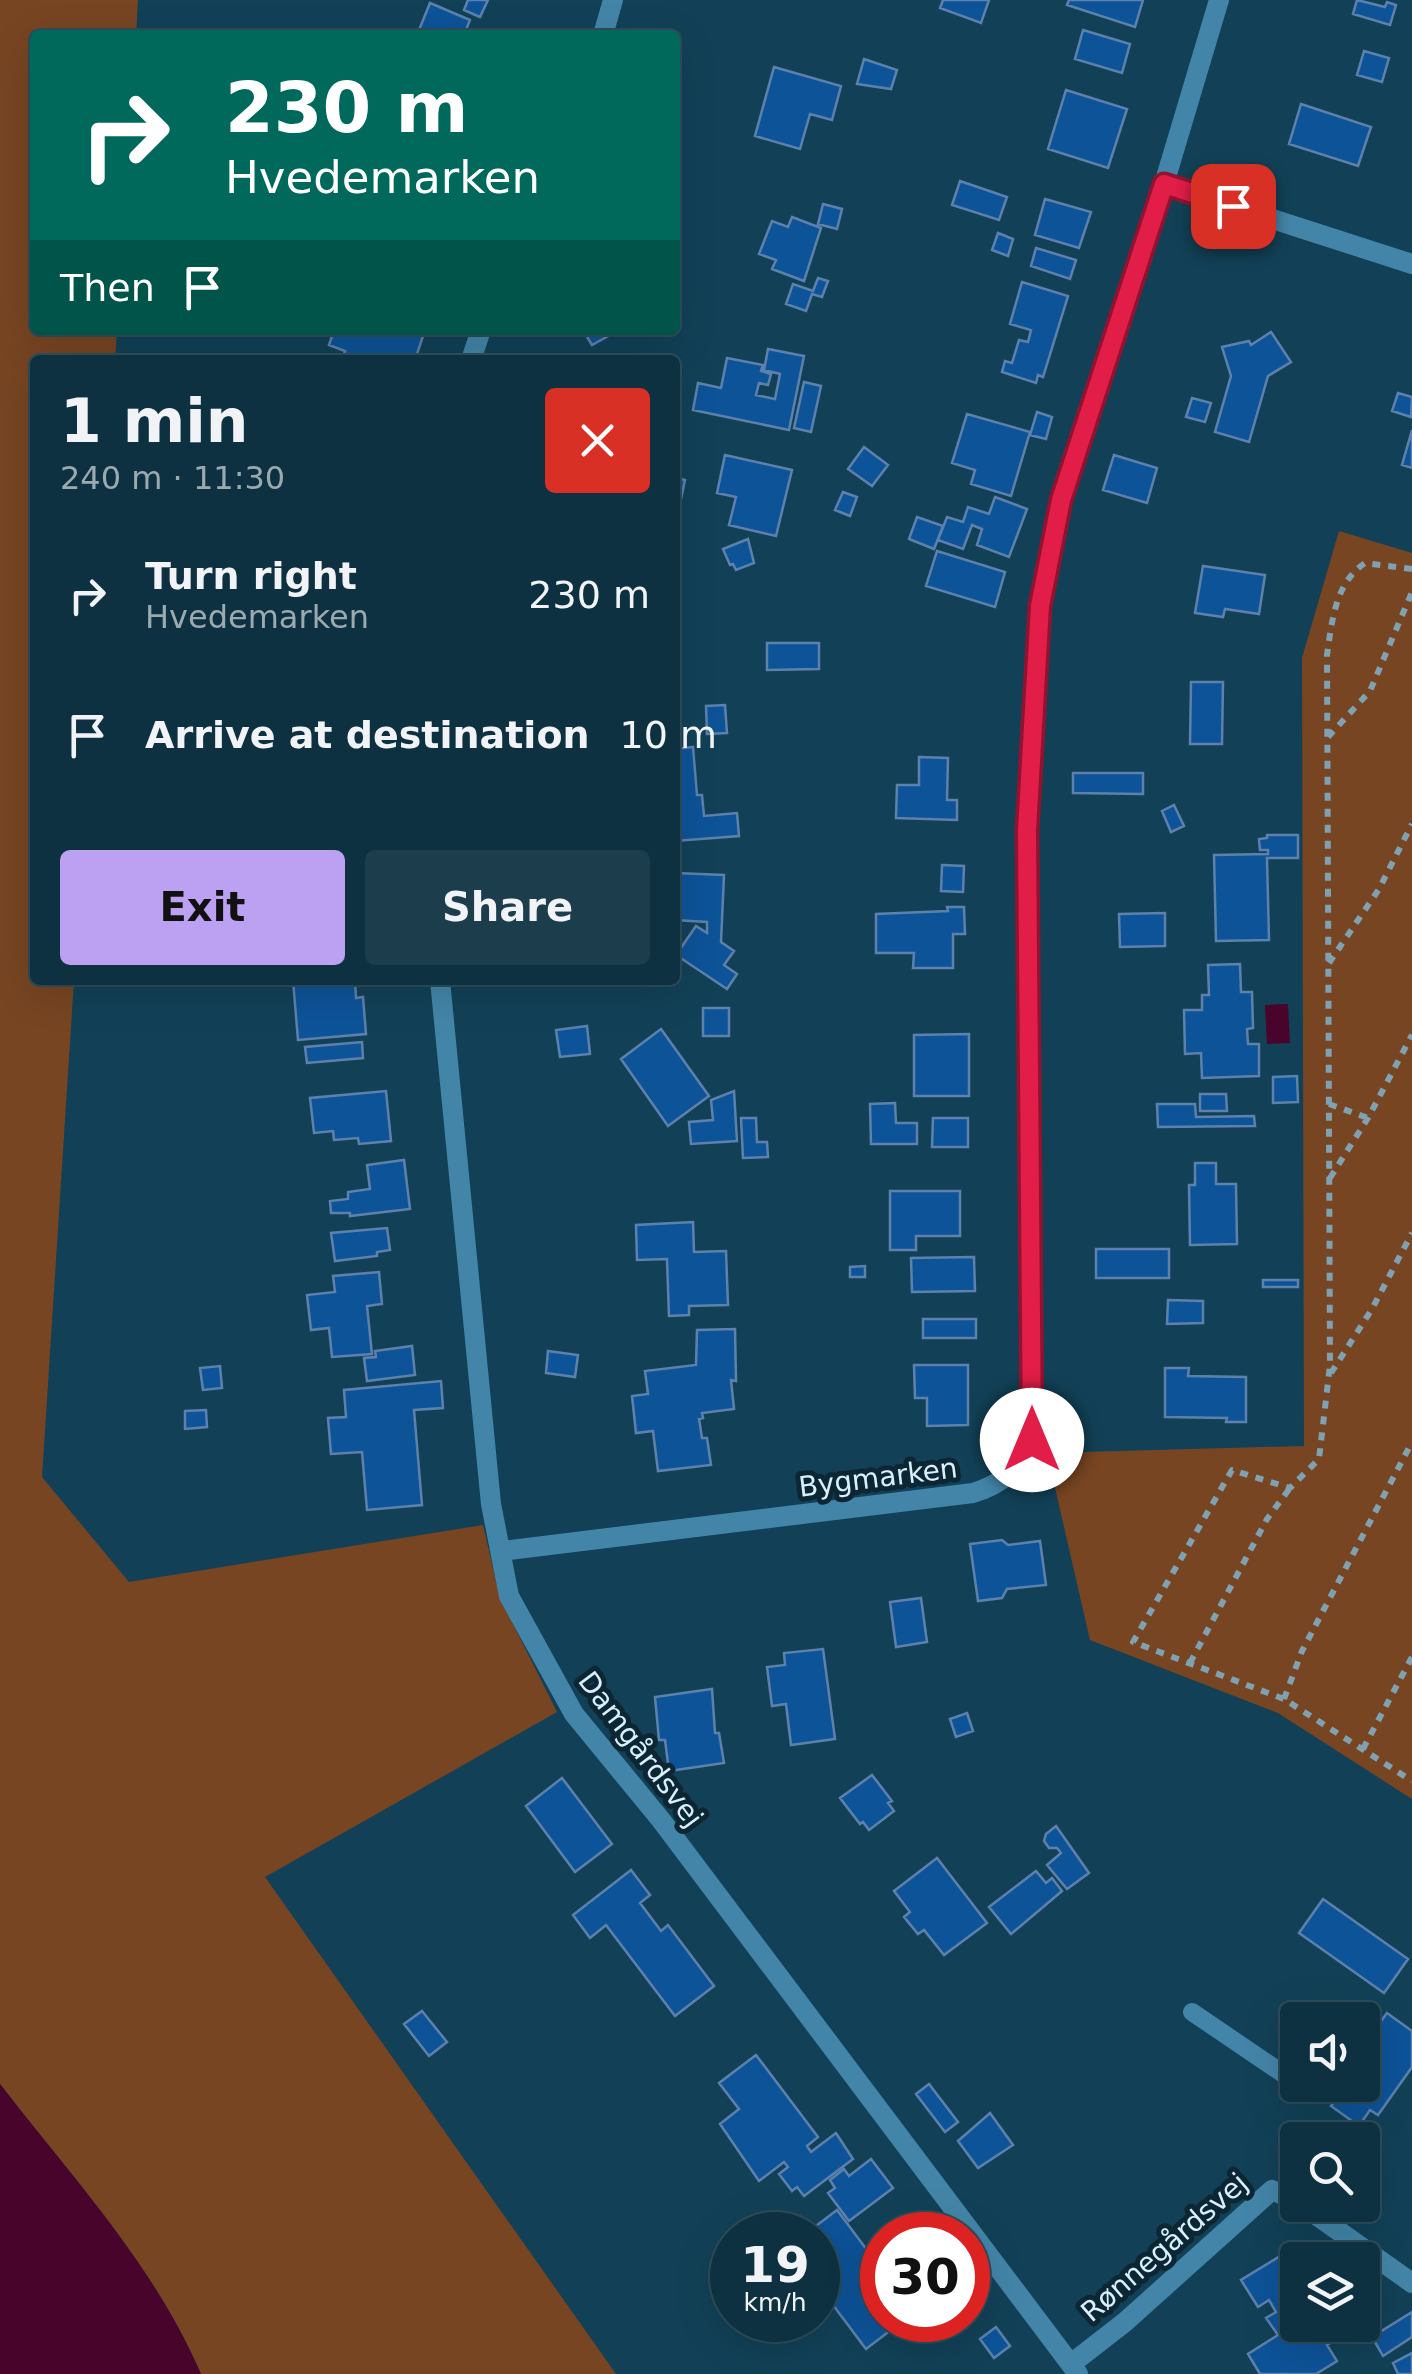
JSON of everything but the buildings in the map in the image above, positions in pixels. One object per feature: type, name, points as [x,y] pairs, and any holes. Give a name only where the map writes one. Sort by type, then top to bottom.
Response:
[{"type":"street","points":[[604,30],[613,0]]},
{"type":"street","name":"Bygmarken","points":[[502,1550],[974,1494],[1006,1478],[1022,1461],[1032,1440],[1026,847],[1040,606],[1061,500],[1220,0]]},
{"type":"street","points":[[1164,184],[1412,264]]},
{"type":"street","name":"Damgårdsvej","points":[[440,985],[492,1504],[509,1596],[574,1714],[661,1820],[1074,2369]]},
{"type":"street","name":"Rønnegårdsvej","points":[[1074,2369],[1272,2190],[1280,2194]]},
{"type":"street","name":"Rønnegårdsvej","points":[[1326,2222],[1412,2283]]},
{"type":"lane","points":[[1192,2012],[1280,2071]]},
{"type":"path","points":[[1190,1664],[1266,1519],[1319,1459],[1328,1379],[1327,655],[1334,612],[1348,574],[1365,563],[1412,569]]},
{"type":"path","points":[[1327,738],[1370,692],[1412,592]]},
{"type":"path","points":[[1328,964],[1379,889],[1412,824]]},
{"type":"path","points":[[1329,1179],[1368,1118],[1412,1035]]},
{"type":"path","points":[[1329,1104],[1368,1118]]},
{"type":"path","points":[[1328,1379],[1372,1309],[1412,1233]]},
{"type":"path","points":[[1284,1699],[1302,1650],[1412,1442]]},
{"type":"path","points":[[1290,1488],[1232,1470],[1133,1642],[1284,1699],[1412,1781]]},
{"type":"path","points":[[1362,1749],[1412,1657]]},
{"type":"shaded area","points":[[0,0],[138,0],[136,30],[30,30],[30,335],[117,335],[115,355],[30,355],[30,985],[74,985],[42,1477],[129,1582],[483,1525],[500,1598],[557,1712],[265,1877],[616,2374],[201,2374],[182,2334],[136,2259],[0,2084]]},
{"type":"shaded area","points":[[1339,531],[1412,553],[1412,1799],[1278,1713],[1090,1640],[1047,1453],[1304,1446],[1302,658]]},
{"type":"shaded area","points":[[1288,1004],[1290,1043],[1267,1044],[1265,1005]]},
{"type":"shaded area","points":[[0,2084],[136,2259],[182,2334],[201,2374],[0,2374]]},
{"type":"route","points":[[1032,1440],[1027,830],[1040,606],[1061,500],[1164,184],[1233,206]]}]
